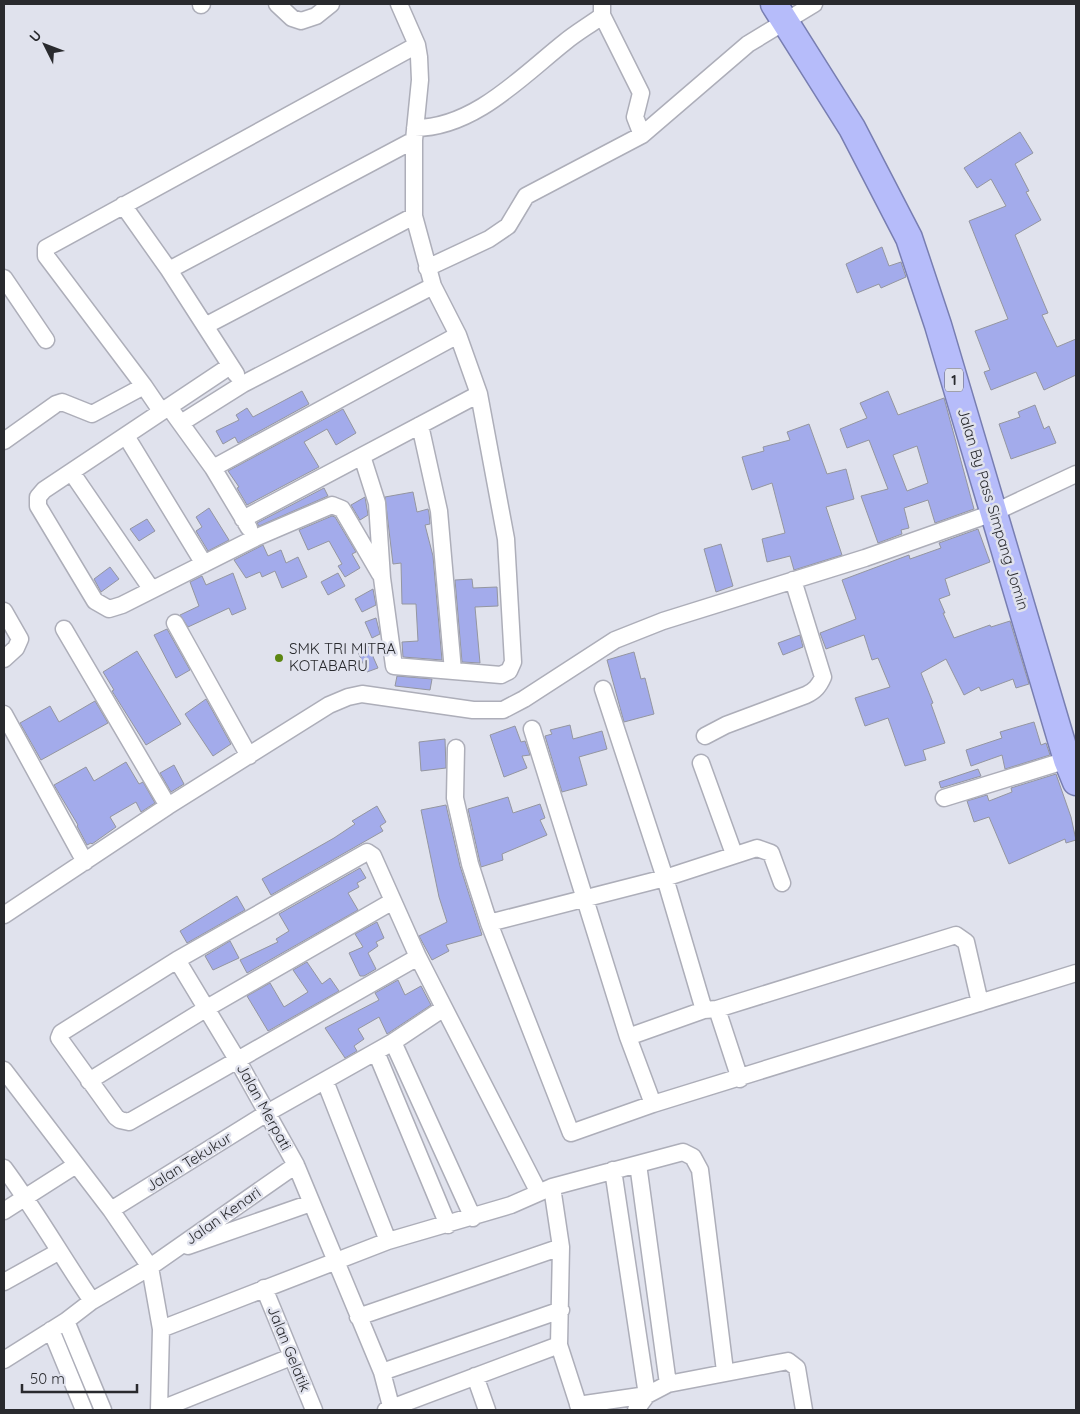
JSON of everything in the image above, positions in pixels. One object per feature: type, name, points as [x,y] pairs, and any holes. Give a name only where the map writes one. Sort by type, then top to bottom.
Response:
[{"type":"highway","name":"Jalan By Pass Simpang Jomin","points":[[779,12],[852,128],[909,238],[938,325],[1072,771]]},
{"type":"street","points":[[277,4],[292,18],[301,21],[316,16],[331,4]]},
{"type":"street","points":[[362,456],[377,503],[382,578],[394,666],[501,675],[509,671],[513,662],[506,539],[479,394],[458,336],[433,286],[414,216],[414,134],[420,80],[417,46],[399,4]]},
{"type":"street","points":[[427,268],[489,238],[508,226],[526,196],[642,135],[748,44],[779,12],[814,4]]},
{"type":"street","points":[[169,270],[414,134],[427,128],[448,123],[500,97],[602,9],[641,93],[635,117],[642,135]]},
{"type":"street","points":[[255,538],[213,468],[181,423],[144,386],[46,253],[46,248],[417,46]]},
{"type":"street","points":[[123,205],[169,270],[243,384]]},
{"type":"street","points":[[205,326],[414,216]]},
{"type":"street","points":[[4,278],[46,340]]},
{"type":"street","points":[[181,423],[243,384],[433,286]]},
{"type":"street","points":[[213,468],[458,336]]},
{"type":"street","points":[[230,366],[44,490],[37,502],[95,601],[109,609],[152,590],[255,538],[332,505],[337,505],[342,509],[382,578]]},
{"type":"street","points":[[4,441],[56,404],[62,402],[92,414],[144,386]]},
{"type":"street","points":[[243,519],[479,394]]},
{"type":"street","points":[[420,425],[439,511],[453,671]]},
{"type":"street","points":[[126,436],[204,564]]},
{"type":"street","points":[[72,473],[152,590]]},
{"type":"street","points":[[4,915],[168,806],[329,705],[348,697],[362,694],[473,710],[503,710],[524,699],[615,640],[663,621],[993,513],[1076,474]]},
{"type":"street","points":[[705,736],[726,725],[814,692],[820,685],[823,677],[793,580]]},
{"type":"street","points":[[4,611],[20,639],[16,648],[4,659]]},
{"type":"street","points":[[175,623],[249,756]]},
{"type":"street","points":[[64,629],[168,806]]},
{"type":"street","points":[[603,688],[710,1009],[740,1079]]},
{"type":"street","points":[[4,714],[85,862]]},
{"type":"street","points":[[532,729],[628,1037],[653,1104]]},
{"type":"street","points":[[456,748],[455,798],[470,864],[489,923],[571,1133],[653,1104],[740,1079],[1076,973]]},
{"type":"street","points":[[701,763],[734,854]]},
{"type":"street","points":[[944,798],[1072,771]]},
{"type":"street","points":[[489,923],[584,897],[665,878],[757,848],[765,849],[771,853],[782,883]]},
{"type":"street","points":[[418,957],[129,1122],[122,1121],[116,1117],[60,1041],[61,1032],[177,960],[363,852],[369,852],[373,856],[418,957],[444,1008],[545,1189],[561,1247],[560,1345],[579,1407],[647,1395],[668,1384],[725,1371],[788,1361],[797,1368],[804,1410]]},
{"type":"street","points":[[89,1082],[207,1008],[392,901]]},
{"type":"street","points":[[628,1037],[710,1009],[956,935],[966,942],[980,1003]]},
{"type":"street","name":"Jalan Merpati","points":[[177,960],[238,1060],[296,1165],[334,1262],[382,1372],[390,1410]]},
{"type":"street","name":"Jalan Tekukur","points":[[112,1210],[267,1113],[393,1042],[444,1008]]},
{"type":"street","points":[[393,1042],[473,1218]]},
{"type":"street","points":[[376,1052],[448,1225]]},
{"type":"street","points":[[4,1070],[112,1210],[150,1267],[161,1329],[159,1410],[291,1357]]},
{"type":"street","points":[[325,1081],[388,1241]]},
{"type":"street","points":[[161,1329],[388,1241],[473,1218],[510,1205],[545,1189],[683,1152],[693,1157],[700,1170],[725,1371]]},
{"type":"street","points":[[638,1164],[668,1384]]},
{"type":"street","points":[[4,1211],[76,1165]]},
{"type":"street","name":"Jalan Kenari","points":[[4,1360],[66,1321],[92,1301],[150,1267],[296,1165]]},
{"type":"street","points":[[4,1168],[26,1198],[58,1252],[92,1301]]},
{"type":"street","points":[[613,1170],[647,1395],[636,1410]]},
{"type":"street","points":[[170,1253],[311,1203]]},
{"type":"street","points":[[358,1317],[561,1247]]},
{"type":"street","points":[[4,1282],[58,1252]]},
{"type":"street","name":"Jalan Gelatik","points":[[264,1288],[314,1410]]},
{"type":"street","points":[[382,1372],[561,1310]]},
{"type":"street","points":[[66,1321],[103,1410]]},
{"type":"street","points":[[51,1330],[84,1410]]},
{"type":"street","points":[[390,1410],[560,1345]]},
{"type":"street","points":[[475,1376],[486,1410]]},
{"type":"building","points":[[1020,132],[1033,153],[1015,164],[1029,191],[1026,192],[1041,220],[1015,235],[1048,313],[1042,315],[1057,347],[1076,339],[1076,375],[1044,390],[1036,372],[991,390],[984,372],[990,370],[975,331],[1008,319],[969,221],[1006,206],[991,179],[977,188],[964,168]]},
{"type":"building","points":[[882,247],[889,266],[901,262],[906,277],[881,288],[879,284],[857,293],[846,264]]},
{"type":"building","points":[[302,391],[309,404],[238,443],[235,437],[223,444],[216,431],[239,420],[236,415],[247,408],[253,417]]},
{"type":"building","points":[[888,391],[898,415],[944,398],[974,509],[935,523],[928,500],[904,508],[909,528],[901,530],[902,534],[878,543],[861,496],[888,489],[869,440],[847,448],[840,429],[867,418],[860,403]],"holes":[[[917,446],[928,483],[907,491],[893,455]]]},
{"type":"building","points":[[1035,405],[1044,429],[1049,426],[1056,443],[1011,459],[999,424],[1020,417],[1018,412]]},
{"type":"building","points":[[343,409],[356,433],[336,445],[327,429],[304,442],[319,467],[247,505],[237,488],[239,487],[228,471]]},
{"type":"building","points":[[809,424],[827,474],[846,469],[854,499],[826,507],[842,555],[794,570],[790,556],[767,562],[762,539],[785,533],[772,483],[752,490],[742,457],[764,451],[763,447],[790,440],[787,432]]},
{"type":"building","points":[[324,488],[328,496],[259,526],[257,523]]},
{"type":"building","points":[[413,492],[417,512],[428,509],[429,513],[430,524],[425,525],[433,556],[442,660],[403,657],[402,642],[418,641],[416,604],[402,604],[401,563],[393,564],[385,497]]},
{"type":"building","points":[[365,497],[368,515],[360,520],[351,505]]},
{"type":"building","points":[[209,508],[229,540],[208,551],[196,531],[202,527],[196,517]]},
{"type":"building","points":[[332,516],[335,517],[356,552],[352,554],[360,568],[345,577],[338,566],[342,564],[329,541],[308,550],[299,530]]},
{"type":"building","points":[[147,519],[155,531],[139,541],[130,529]]},
{"type":"building","points":[[978,529],[990,562],[945,579],[950,595],[939,599],[945,613],[943,613],[954,638],[990,625],[991,627],[1010,621],[1029,684],[1016,688],[1013,679],[981,691],[979,687],[964,695],[946,659],[921,673],[933,703],[931,704],[945,743],[923,750],[926,760],[905,766],[888,718],[865,726],[855,698],[890,687],[878,658],[872,660],[864,635],[826,649],[820,633],[856,619],[842,580],[909,555],[910,559],[941,548],[939,543]]},
{"type":"building","points":[[721,544],[733,586],[716,592],[704,549]]},
{"type":"building","points":[[263,545],[268,556],[281,550],[286,563],[298,557],[307,577],[282,588],[275,571],[262,577],[260,572],[246,578],[234,560]]},
{"type":"building","points":[[110,567],[119,579],[101,592],[94,579]]},
{"type":"building","points":[[233,573],[246,609],[232,615],[229,608],[188,627],[180,615],[199,606],[190,582],[202,576],[206,585]]},
{"type":"building","points":[[338,573],[345,586],[328,595],[321,582]]},
{"type":"building","points":[[472,579],[473,588],[497,587],[498,606],[475,607],[480,663],[462,662],[455,580]]},
{"type":"building","points":[[373,589],[376,605],[362,612],[355,599]]},
{"type":"building","points":[[376,618],[380,634],[372,638],[365,622]]},
{"type":"building","points":[[167,629],[190,670],[176,678],[154,635]]},
{"type":"building","points":[[800,635],[803,647],[783,655],[778,643]]},
{"type":"building","points":[[367,643],[378,668],[367,672],[356,648]]},
{"type":"building","points":[[137,651],[181,724],[146,745],[112,691],[114,690],[103,672]]},
{"type":"building","points":[[634,652],[641,679],[645,678],[654,714],[624,722],[607,660]]},
{"type":"building","points":[[397,676],[432,679],[430,690],[395,686]]},
{"type":"building","points":[[206,699],[231,744],[213,756],[185,714]]},
{"type":"building","points":[[95,701],[108,723],[41,760],[20,723],[50,706],[59,722]]},
{"type":"building","points":[[1034,722],[1041,745],[1046,743],[1050,755],[1005,769],[1002,755],[971,766],[966,750],[1002,738],[1000,732]]},
{"type":"building","points":[[570,725],[573,739],[602,731],[607,749],[579,757],[587,785],[562,792],[545,736],[552,734],[550,730]]},
{"type":"building","points":[[515,726],[521,742],[525,741],[530,755],[522,756],[527,768],[504,777],[490,735]]},
{"type":"building","points":[[445,739],[446,768],[421,771],[419,742]]},
{"type":"building","points":[[126,762],[139,784],[143,782],[155,803],[141,812],[136,802],[110,817],[116,827],[92,844],[87,845],[78,825],[54,785],[86,767],[94,781]]},
{"type":"building","points":[[174,765],[184,784],[171,792],[160,773]]},
{"type":"building","points":[[978,769],[981,776],[941,788],[939,782]]},
{"type":"building","points":[[1056,774],[1071,817],[1076,840],[1066,843],[1065,839],[1009,864],[989,817],[974,822],[967,801],[987,795],[989,801],[1012,792],[1011,788]]},
{"type":"building","points":[[508,797],[513,813],[540,804],[545,818],[540,820],[547,835],[502,854],[503,860],[481,867],[468,809]]},
{"type":"building","points":[[446,805],[460,866],[482,935],[446,945],[449,951],[432,960],[419,936],[447,922],[439,897],[421,810]]},
{"type":"building","points":[[377,806],[386,822],[380,826],[383,831],[271,895],[262,879],[334,838],[355,824],[352,821]]},
{"type":"building","points":[[360,868],[366,878],[357,883],[359,887],[348,893],[358,910],[247,973],[240,960],[278,942],[276,939],[289,931],[279,914]]},
{"type":"building","points":[[237,896],[245,910],[187,943],[180,931]]},
{"type":"building","points":[[377,922],[384,938],[376,942],[378,946],[368,953],[376,969],[364,976],[360,976],[349,953],[363,947],[355,934]]},
{"type":"building","points":[[230,941],[239,958],[213,970],[205,956]]},
{"type":"building","points":[[307,962],[322,984],[330,978],[339,991],[268,1031],[247,996],[270,983],[284,1007],[308,992],[293,970]]},
{"type":"building","points":[[398,980],[405,995],[421,986],[431,1005],[387,1034],[379,1017],[358,1029],[364,1039],[354,1046],[357,1051],[345,1058],[325,1028],[379,1000],[375,993]]},
{"type":"place","name":"SMK TRI MITRA KOTABARU","points":[[279,658]]}]
